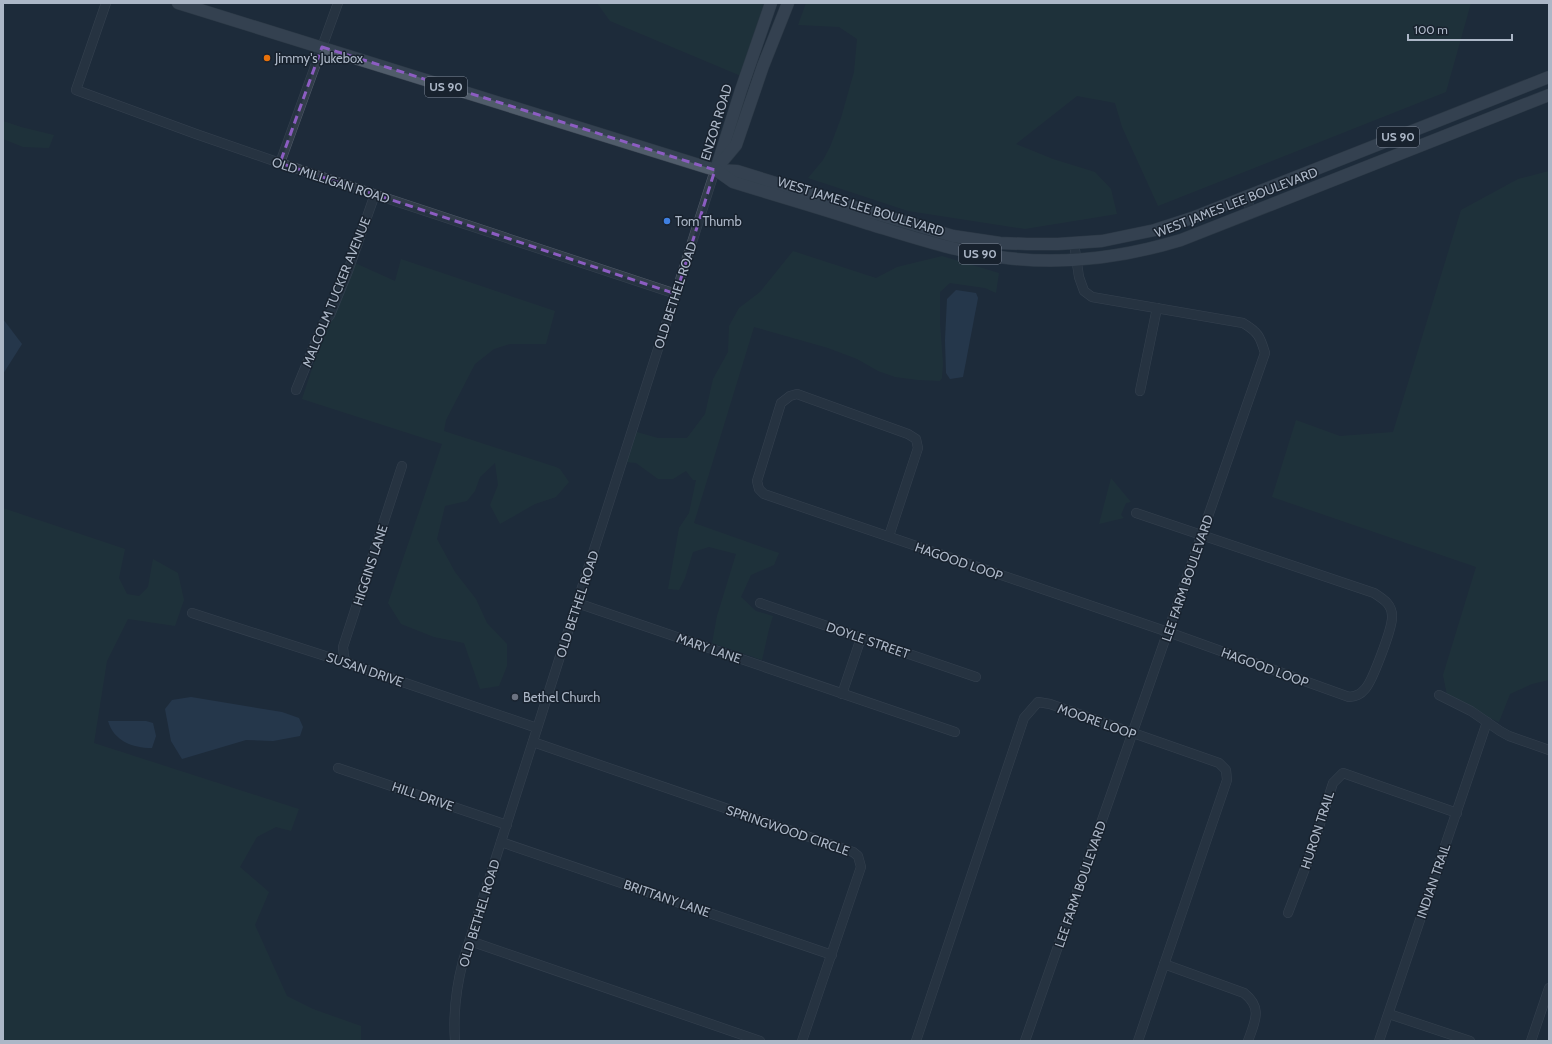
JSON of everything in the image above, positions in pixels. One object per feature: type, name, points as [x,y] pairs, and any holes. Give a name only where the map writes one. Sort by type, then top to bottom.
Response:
[{"type":"main road","name":"WEST JAMES LEE BOULEVARD","points":[[178,3],[716,170],[738,171],[867,212],[953,236],[1000,243],[1041,244],[1102,241],[1156,230],[1246,197],[1549,77]]},
{"type":"main road","name":"ENZOR ROAD","points":[[716,170],[741,90],[771,3]]},
{"type":"main road","name":"ENZOR ROAD","points":[[716,170],[736,145],[763,66],[788,3]]},
{"type":"main road","name":"WEST JAMES LEE BOULEVARD","points":[[716,170],[733,182],[956,250],[1008,259],[1057,261],[1107,257],[1150,249],[1181,240],[1549,95]]},
{"type":"street","name":"OLD MILLIGAN ROAD","points":[[106,3],[76,90],[280,163],[676,294]]},
{"type":"street","points":[[280,163],[338,3]]},
{"type":"street","name":"OLD BETHEL ROAD","points":[[455,1041],[455,996],[470,941],[716,170]]},
{"type":"street","name":"MALCOLM TUCKER AVENUE","points":[[296,390],[323,324],[336,301],[375,194]]},
{"type":"street","points":[[1246,197],[1252,213]]},
{"type":"street","name":"LEE FARM BOULEVARD","points":[[1026,1041],[1265,353],[1261,339],[1255,330],[1243,322],[1157,308],[1088,294],[1084,291],[1079,277],[1074,243]]},
{"type":"street","points":[[1140,391],[1157,308]]},
{"type":"street","name":"HAGOOD LOOP","points":[[889,536],[918,448],[916,439],[908,434],[798,394],[790,396],[781,403],[757,481],[759,489],[764,494],[1168,632],[1349,697],[1358,695],[1366,688],[1390,632],[1392,616],[1388,602],[1374,593],[1136,513]]},
{"type":"street","name":"HIGGINS LANE","points":[[347,663],[344,657],[343,647],[402,466]]},
{"type":"street","name":"MARY LANE","points":[[577,603],[955,732]]},
{"type":"street","name":"DOYLE STREET","points":[[760,603],[976,677]]},
{"type":"street","name":"SUSAN DRIVE","points":[[192,613],[347,663],[537,728]]},
{"type":"street","points":[[842,694],[860,638]]},
{"type":"street","points":[[1440,695],[1471,711],[1509,736],[1549,750]]},
{"type":"street","name":"MOORE LOOP","points":[[916,1041],[1024,718],[1038,702],[1050,704],[1219,763],[1226,770],[1227,780],[1138,1041]]},
{"type":"street","name":"INDIAN TRAIL","points":[[1379,1041],[1488,722]]},
{"type":"street","name":"SPRINGWOOD CIRCLE","points":[[533,742],[853,852],[858,856],[861,867],[802,1041]]},
{"type":"street","name":"HILL DRIVE","points":[[338,768],[507,825]]},
{"type":"street","name":"HURON TRAIL","points":[[1288,913],[1309,858],[1333,784],[1343,773],[1456,812]]},
{"type":"street","name":"BRITTANY LANE","points":[[501,842],[832,955]]},
{"type":"street","points":[[470,941],[760,1041]]},
{"type":"street","points":[[1164,964],[1244,993],[1253,1000],[1256,1008],[1255,1020],[1248,1041]]},
{"type":"street","points":[[1531,1041],[1549,988]]},
{"type":"street","points":[[1389,1014],[1470,1041]]},
{"type":"highlighted area","points":[[322,47],[715,170],[676,294],[280,163]]},
{"type":"green space","points":[[597,3],[764,3],[741,76],[610,21]]},
{"type":"green space","points":[[806,3],[1471,3],[1446,92],[1158,206],[1122,127],[1115,103],[1077,96],[1016,144],[1053,159],[1095,172],[1111,189],[1117,214],[1025,229],[908,211],[808,178],[823,160],[830,147],[841,118],[854,72],[857,39],[839,27],[798,25]]},
{"type":"green space","points":[[3,121],[54,135],[49,148],[23,147],[3,139]]},
{"type":"green space","points":[[1549,171],[1549,680],[1532,684],[1510,694],[1499,722],[1447,695],[1443,675],[1476,567],[1272,497],[1296,420],[1340,436],[1393,432],[1461,210],[1518,179]]},
{"type":"green space","points":[[793,251],[876,278],[897,267],[942,256],[999,273],[996,293],[985,288],[950,283],[940,292],[940,323],[943,363],[942,378],[940,381],[895,377],[878,371],[857,359],[828,348],[754,327],[694,523],[779,553],[774,565],[751,575],[741,597],[756,611],[773,616],[762,660],[712,643],[717,616],[736,554],[709,547],[693,552],[685,578],[679,590],[668,589],[679,528],[689,513],[696,480],[693,480],[686,471],[673,479],[658,479],[636,463],[625,462],[634,434],[637,432],[658,438],[687,438],[705,414],[713,379],[728,352],[729,326],[739,308],[760,292]]},
{"type":"green space","points":[[401,259],[555,311],[546,344],[510,344],[494,349],[475,364],[446,420],[444,431],[556,467],[560,469],[569,482],[556,497],[535,504],[500,524],[490,505],[498,485],[495,463],[480,477],[475,491],[467,501],[445,506],[437,539],[455,572],[476,599],[487,623],[507,644],[507,666],[499,686],[480,689],[464,643],[434,637],[401,624],[388,603],[442,444],[302,399],[325,329],[355,263],[395,281]]},
{"type":"green space","points":[[1111,478],[1131,502],[1126,503],[1121,515],[1124,518],[1099,524]]},
{"type":"green space","points":[[3,508],[125,549],[119,578],[127,594],[139,596],[148,587],[153,559],[178,573],[184,600],[175,626],[128,619],[107,661],[94,743],[299,809],[291,831],[276,827],[257,837],[240,867],[269,892],[255,925],[287,996],[313,1009],[361,1026],[361,1041],[3,1041]]},
{"type":"water","points":[[956,290],[976,293],[978,298],[963,377],[950,379],[946,373],[945,340],[947,299]]},
{"type":"water","points":[[3,319],[22,344],[3,374]]},
{"type":"water","points":[[191,697],[282,712],[299,718],[303,727],[300,736],[273,741],[246,740],[182,759],[171,741],[165,709],[172,700]]},
{"type":"water","points":[[108,721],[146,721],[153,723],[156,736],[152,748],[138,747],[125,742],[115,734]]},
{"type":"place","name":"Jimmy's Jukebox","points":[[267,58]]},
{"type":"place","name":"Tom Thumb","points":[[667,221]]},
{"type":"place","name":"Bethel Church","points":[[515,697]]}]
